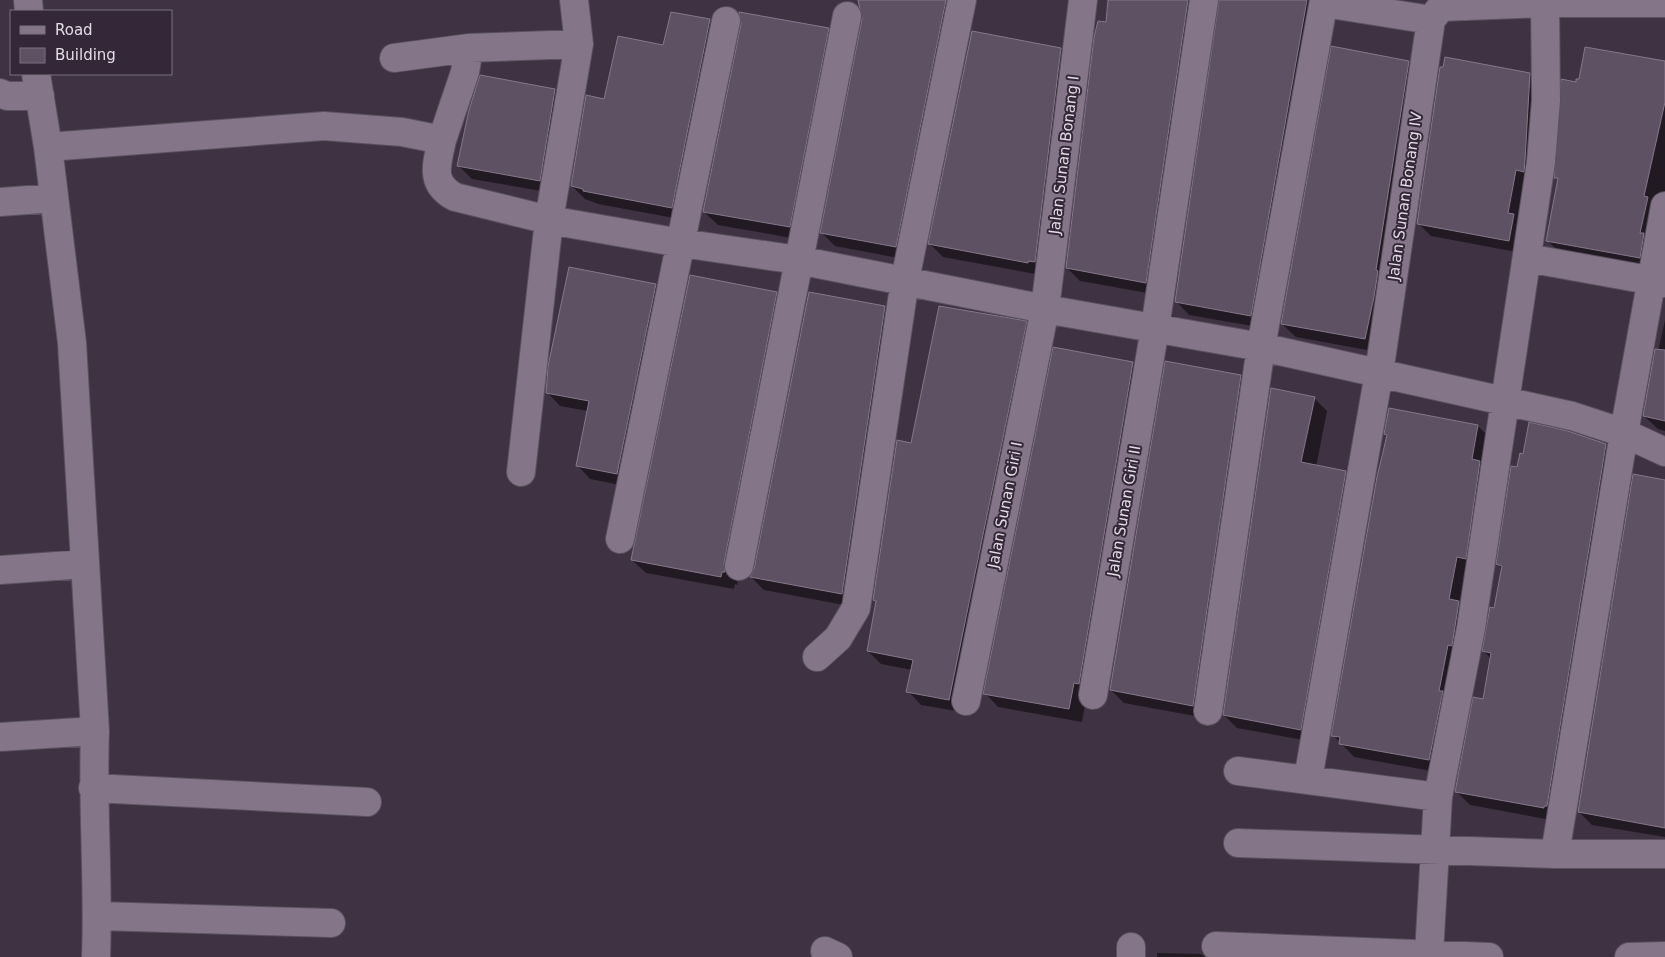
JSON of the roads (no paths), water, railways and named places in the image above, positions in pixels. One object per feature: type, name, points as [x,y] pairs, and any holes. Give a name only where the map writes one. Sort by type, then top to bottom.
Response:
[{"type":"street","points":[[521,472],[549,220],[579,44],[574,0]]},
{"type":"street","points":[[817,657],[838,638],[856,608],[905,280],[962,0]]},
{"type":"street","name":"Jalan Sunan Bonang I","points":[[1044,309],[1083,0]]},
{"type":"street","name":"Jalan Sunan Giri II","points":[[1093,695],[1155,328],[1204,0]]},
{"type":"street","points":[[1208,711],[1261,347],[1324,2],[1431,20],[1441,7],[1545,2],[1665,3]]},
{"type":"street","points":[[1429,954],[1438,796],[1472,628],[1504,400],[1541,162],[1546,100],[1545,2]]},
{"type":"street","points":[[739,566],[847,16]]},
{"type":"street","name":"Jalan Sunan Bonang IV","points":[[1308,779],[1379,373],[1431,20]]},
{"type":"street","points":[[620,539],[726,21]]},
{"type":"street","points":[[394,58],[469,48],[579,44]]},
{"type":"street","points":[[469,48],[464,72],[442,140],[437,179],[442,191],[455,197],[549,220],[681,243],[798,260],[1044,309],[1261,347],[1572,416],[1624,434],[1665,452]]},
{"type":"street","points":[[0,93],[8,96],[38,85],[48,147],[72,343],[95,731],[93,788],[98,916],[96,957]]},
{"type":"street","points":[[48,147],[324,126],[411,133],[442,140]]},
{"type":"street","points":[[0,202],[54,198]]},
{"type":"street","points":[[1555,854],[1624,434],[1658,282],[1665,206]]},
{"type":"street","points":[[1527,258],[1658,282]]},
{"type":"street","name":"Jalan Sunan Giri I","points":[[966,701],[1044,309]]},
{"type":"street","points":[[0,570],[86,564]]},
{"type":"street","points":[[0,737],[95,731]]},
{"type":"street","points":[[1238,771],[1438,796]]},
{"type":"street","points":[[93,788],[367,802]]},
{"type":"street","points":[[1238,843],[1436,848],[1555,854],[1665,854]]},
{"type":"street","points":[[98,916],[331,923]]},
{"type":"street","points":[[1216,946],[1254,952],[1429,954],[1489,957]]},
{"type":"street","points":[[1629,957],[1665,956]]}]
